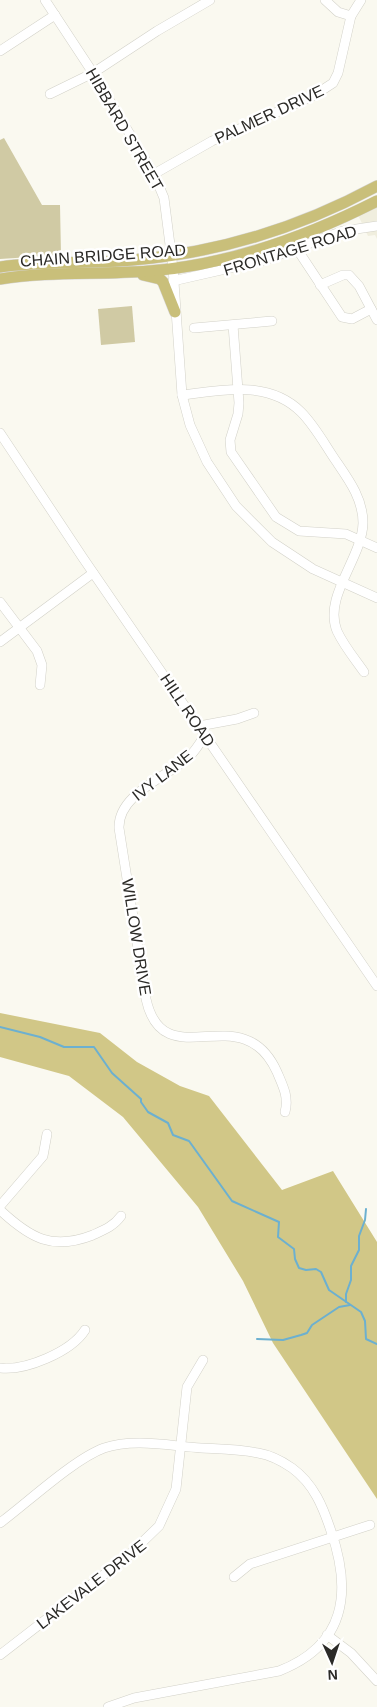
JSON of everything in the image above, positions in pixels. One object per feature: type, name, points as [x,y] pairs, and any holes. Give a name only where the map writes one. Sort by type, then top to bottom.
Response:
[{"type":"main road","name":"CHAIN BRIDGE ROAD","points":[[0,267],[171,256],[226,246],[276,231],[321,214],[377,186]]},
{"type":"main road","name":"CHAIN BRIDGE ROAD","points":[[0,280],[132,272],[173,268],[230,258],[321,228],[377,201]]},
{"type":"main road","points":[[132,272],[160,279],[175,312]]},
{"type":"street","name":"HIBBARD STREET","points":[[45,0],[93,73],[154,174],[164,198],[173,268],[182,395],[190,425],[199,447],[216,478],[236,506],[286,552],[343,583],[377,598]]},
{"type":"street","points":[[50,94],[93,73],[149,36],[210,0]]},
{"type":"street","points":[[325,0],[338,12],[351,16]]},
{"type":"street","name":"PALMER DRIVE","points":[[154,174],[212,141],[313,96],[333,83],[338,73],[351,16],[361,0]]},
{"type":"street","points":[[0,51],[55,15]]},
{"type":"street","name":"FRONTAGE ROAD","points":[[173,282],[236,268],[297,250],[343,231],[377,226]]},
{"type":"street","points":[[291,239],[340,316],[345,319],[352,319],[371,309]]},
{"type":"street","points":[[320,285],[343,275],[349,275],[358,286],[377,320]]},
{"type":"street","points":[[194,328],[272,321]]},
{"type":"street","points":[[233,324],[239,410],[230,440],[232,452],[270,512],[283,523],[299,531],[315,534],[338,533],[377,548]]},
{"type":"street","points":[[182,395],[238,389],[257,390],[275,395],[293,405],[307,419],[358,496],[363,522],[360,540],[334,606],[335,624],[340,637],[364,672]]},
{"type":"street","name":"HILL ROAD","points":[[0,433],[377,986]]},
{"type":"street","points":[[0,642],[93,572]]},
{"type":"street","points":[[0,602],[20,626],[40,659],[42,671],[40,685]]},
{"type":"street","name":"IVY LANE","points":[[199,726],[237,719],[254,713]]},
{"type":"street","name":"IVY LANE","points":[[120,815],[132,798],[188,758],[205,735]]},
{"type":"street","name":"WILLOW DRIVE","points":[[120,815],[119,828],[146,999],[150,1012],[162,1027],[177,1036],[194,1039],[238,1036],[259,1046],[271,1060],[286,1092],[287,1105],[285,1112]]},
{"type":"street","points":[[0,1206],[43,1156],[47,1134]]},
{"type":"street","points":[[0,1210],[28,1234],[59,1242],[81,1239],[107,1229],[121,1216]]},
{"type":"street","points":[[0,1368],[10,1369],[29,1366],[75,1343],[85,1330]]},
{"type":"street","name":"LAKEVALE DRIVE","points":[[0,1655],[151,1536],[172,1502],[179,1475],[187,1387],[203,1360]]},
{"type":"street","points":[[0,1523],[82,1460],[103,1449],[134,1443],[247,1451],[282,1462],[302,1476],[317,1496],[342,1565],[343,1590],[338,1614],[327,1635],[310,1654],[279,1671],[134,1698],[108,1707]]},
{"type":"street","points":[[234,1577],[250,1564],[370,1524]]},
{"type":"street","points":[[327,1635],[351,1653],[377,1681]]},
{"type":"shaded area","points":[[4,138],[42,205],[60,205],[61,255],[0,259],[0,140]]},
{"type":"shaded area","points":[[377,206],[377,239],[375,235],[368,236],[358,215]]},
{"type":"shaded area","points":[[132,306],[135,342],[101,345],[98,309]]},
{"type":"shaded area","points":[[0,1013],[100,1033],[137,1062],[180,1086],[209,1096],[282,1190],[333,1171],[377,1242],[377,1499],[273,1343],[243,1281],[198,1207],[123,1117],[69,1076],[0,1057]]},
{"type":"waterway","points":[[0,1027],[40,1037],[64,1047],[94,1047],[112,1073],[141,1099],[148,1112],[168,1123],[173,1135],[189,1141],[232,1201],[279,1222],[278,1237],[294,1249],[295,1259],[299,1268],[306,1270],[316,1269],[321,1272],[329,1290],[361,1312],[365,1321],[366,1339],[377,1344]]},
{"type":"waterway","points":[[346,1302],[346,1294],[351,1280],[351,1266],[359,1250],[359,1236],[365,1220],[366,1209]]},
{"type":"waterway","points":[[257,1339],[283,1340],[307,1333],[312,1325],[339,1307],[350,1305]]}]
